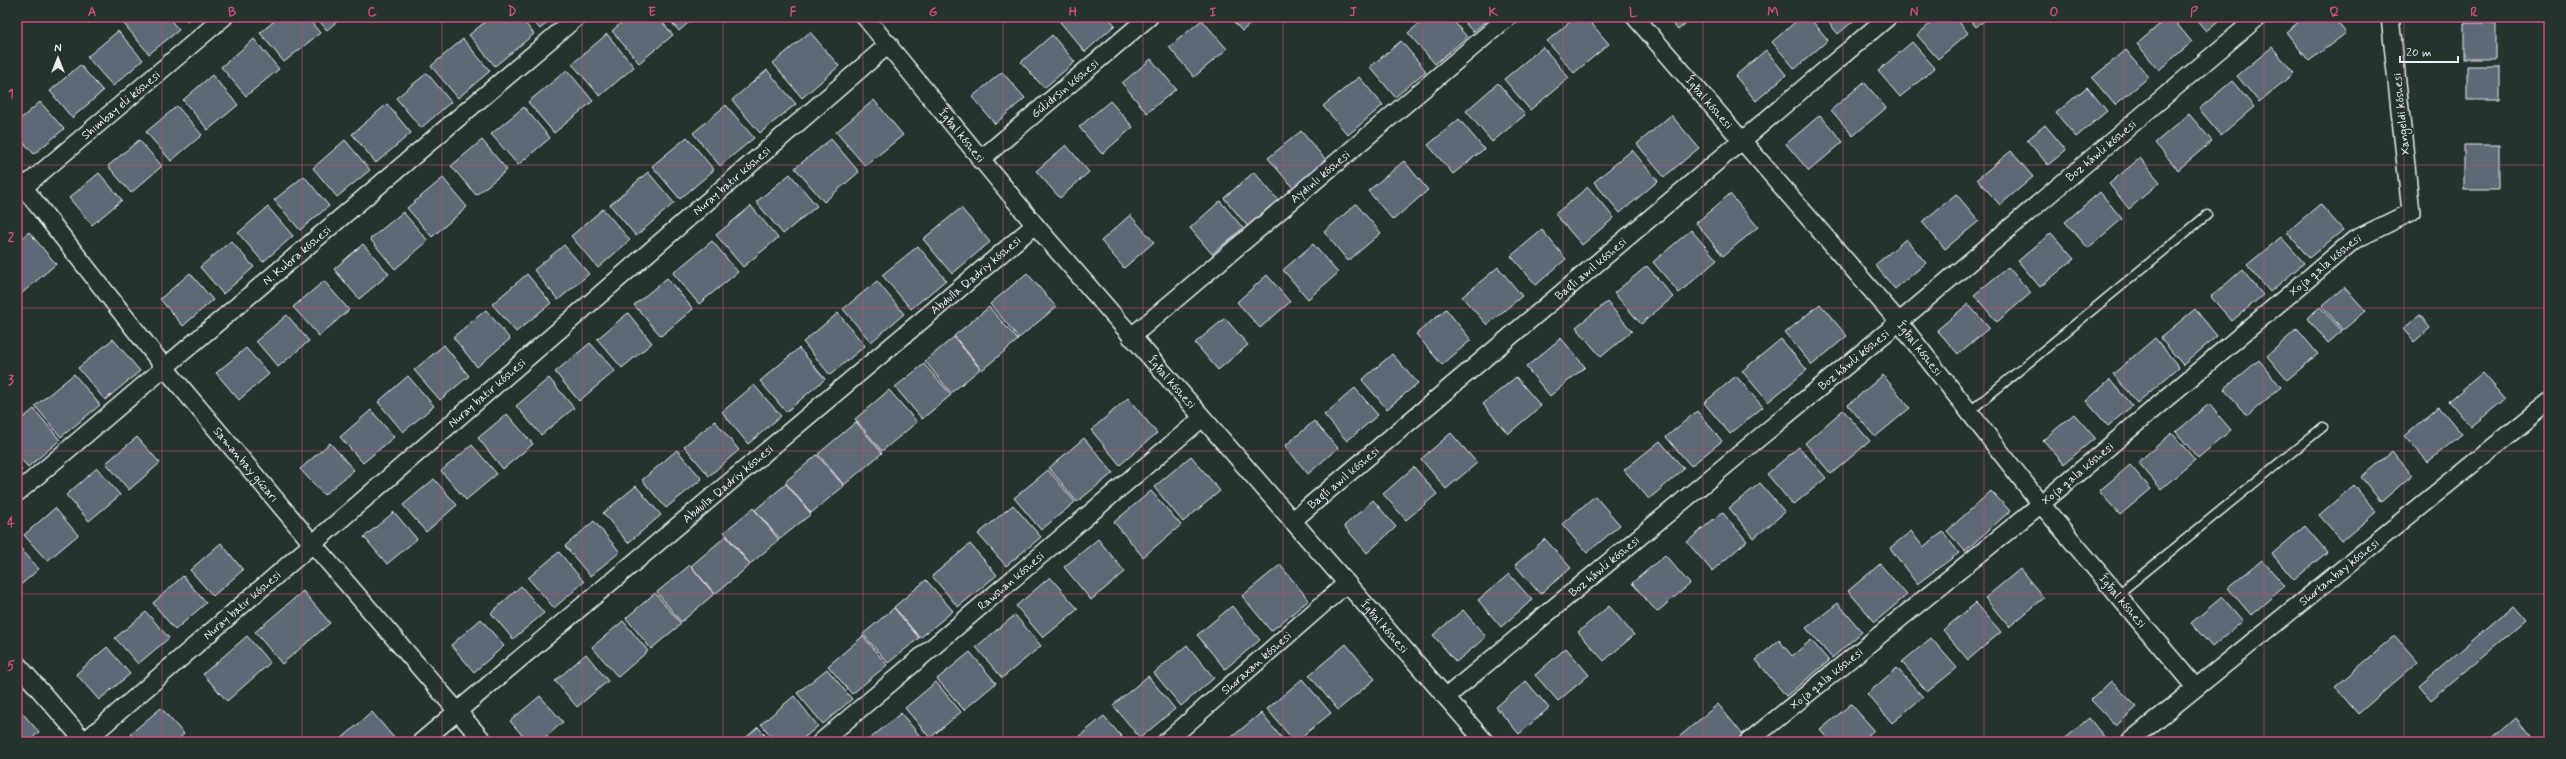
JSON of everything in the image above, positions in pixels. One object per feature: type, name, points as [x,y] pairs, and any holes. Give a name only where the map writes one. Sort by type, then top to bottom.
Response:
[{"type":"street","name":"Shımbay eli kóshesi","points":[[19,186],[224,17]]},
{"type":"street","name":"N. Kubra kóshesi","points":[[17,493],[577,17]]},
{"type":"street","name":"Íǵbal kóshesi","points":[[865,17],[889,44],[980,160],[1035,225],[1201,419],[1485,742]]},
{"type":"street","name":"Gúlidrsin kóshesi","points":[[980,160],[1149,17]]},
{"type":"street","name":"Aydınlı kóshesi","points":[[1131,336],[1508,17]]},
{"type":"street","name":"Íǵbal kóshesi","points":[[1634,17],[1899,322],[2041,504],[2194,687]]},
{"type":"street","name":"Baǵlı awıl kóshesi","points":[[1292,521],[1888,17]]},
{"type":"street","name":"Boz háwli kóshesi","points":[[1446,697],[1899,322],[2258,17]]},
{"type":"street","name":"Xangeldi kóshesi","points":[[2390,17],[2411,212]]},
{"type":"street","name":"Nuray batır kóshesi","points":[[84,742],[889,44]]},
{"type":"street","name":"Samanbay gúzarı","points":[[19,186],[165,368],[312,543],[484,742]]},
{"type":"street","name":"Xoja qala kóshesi","points":[[1748,742],[2041,504],[2354,240],[2411,212]]},
{"type":"street","name":"Abdulla Qadriy kóshesi","points":[[421,742],[457,710],[1035,225]]},
{"type":"street","name":"Shortanbay kóshesi","points":[[2129,742],[2194,687],[2549,402]]},
{"type":"street","name":"Rawshan kóshesi","points":[[821,742],[1201,419]]},
{"type":"street","name":"Shoraxan kóshesi","points":[[1166,742],[1347,584]]},
{"type":"street","points":[[17,664],[84,742]]},
{"type":"lane","points":[[1969,412],[2207,215]]},
{"type":"lane","points":[[2117,595],[2323,427]]},
{"type":"building","points":[[132,17],[168,17],[179,30],[149,54],[124,24]]},
{"type":"building","points":[[184,17],[192,17],[187,21]]},
{"type":"building","points":[[279,17],[307,17],[320,33],[284,62],[260,33]]},
{"type":"building","points":[[316,17],[342,17],[327,30]]},
{"type":"building","points":[[491,17],[520,17],[534,34],[495,66],[469,35]]},
{"type":"building","points":[[529,17],[554,17],[540,29]]},
{"type":"building","points":[[628,17],[658,17],[673,35],[639,63],[612,31]]},
{"type":"building","points":[[667,17],[695,17],[679,31]]},
{"type":"building","points":[[1066,17],[1108,17],[1115,25],[1085,52],[1060,22]]},
{"type":"building","points":[[1230,17],[1259,17],[1242,31]]},
{"type":"building","points":[[1427,17],[1450,17],[1467,37],[1435,64],[1408,33]]},
{"type":"building","points":[[1460,17],[1491,17],[1473,32]]},
{"type":"building","points":[[1576,17],[1586,17],[1609,44],[1574,73],[1547,41]]},
{"type":"building","points":[[1667,17],[1693,17],[1678,30]]},
{"type":"building","points":[[1801,17],[1809,17],[1828,40],[1795,69],[1772,42]]},
{"type":"building","points":[[1824,17],[1858,17],[1838,34]]},
{"type":"building","points":[[1938,17],[1955,17],[1968,33],[1938,59],[1917,35]]},
{"type":"building","points":[[1968,17],[1989,17],[1976,27]]},
{"type":"building","points":[[2168,17],[2171,17],[2192,42],[2159,70],[2137,44]]},
{"type":"building","points":[[2194,17],[2223,17],[2206,31]]},
{"type":"building","points":[[2305,17],[2333,17],[2346,33],[2309,61],[2286,32]]},
{"type":"building","points":[[1202,20],[1227,49],[1194,77],[1169,47]]},
{"type":"building","points":[[2464,23],[2496,23],[2496,59],[2464,59]]},
{"type":"building","points":[[118,31],[143,60],[113,86],[87,57]]},
{"type":"building","points":[[810,32],[839,66],[802,98],[773,63]]},
{"type":"building","points":[[607,34],[634,67],[600,96],[572,64]]},
{"type":"building","points":[[1052,35],[1075,62],[1044,88],[1021,62]]},
{"type":"building","points":[[254,39],[279,69],[246,96],[221,67]]},
{"type":"building","points":[[463,39],[490,71],[458,98],[431,66]]},
{"type":"building","points":[[1401,41],[1426,71],[1395,97],[1370,67]]},
{"type":"building","points":[[1912,42],[1935,68],[1900,97],[1878,71]]},
{"type":"building","points":[[1543,47],[1569,78],[1530,110],[1504,79]]},
{"type":"building","points":[[2272,47],[2294,73],[2259,102],[2237,76]]},
{"type":"building","points":[[1766,50],[1786,75],[1756,101],[1735,76]]},
{"type":"building","points":[[2126,50],[2149,77],[2115,105],[2092,78]]},
{"type":"building","points":[[1151,59],[1176,89],[1147,113],[1122,83]]},
{"type":"building","points":[[80,65],[103,91],[72,118],[50,91]]},
{"type":"building","points":[[2467,66],[2500,66],[2500,100],[2467,100]]},
{"type":"building","points":[[567,70],[593,101],[554,133],[528,102]]},
{"type":"building","points":[[767,70],[796,104],[760,133],[732,100]]},
{"type":"building","points":[[1002,72],[1025,98],[995,124],[972,97]]},
{"type":"building","points":[[427,73],[451,102],[421,128],[396,98]]},
{"type":"building","points":[[212,75],[238,105],[208,130],[183,100]]},
{"type":"building","points":[[1359,77],[1383,105],[1348,135],[1323,106]]},
{"type":"building","points":[[2232,81],[2254,107],[2221,135],[2199,109]]},
{"type":"building","points":[[1864,82],[1886,108],[1853,136],[1831,110]]},
{"type":"building","points":[[1498,83],[1525,115],[1492,142],[1466,111]]},
{"type":"building","points":[[2087,87],[2107,111],[2076,137],[2056,113]]},
{"type":"building","points":[[874,100],[903,135],[865,166],[836,132]]},
{"type":"building","points":[[1110,101],[1133,127],[1102,154],[1079,127]]},
{"type":"building","points":[[40,102],[64,129],[34,154],[17,135],[17,122]]},
{"type":"building","points":[[387,104],[411,133],[376,163],[352,134]]},
{"type":"building","points":[[726,105],[754,138],[720,166],[693,133]]},
{"type":"building","points":[[177,106],[202,135],[171,161],[146,132]]},
{"type":"building","points":[[524,107],[550,138],[518,165],[491,134]]},
{"type":"building","points":[[2189,114],[2212,141],[2178,170],[2155,143]]},
{"type":"building","points":[[1671,115],[1699,148],[1664,177],[1637,144]]},
{"type":"building","points":[[1820,115],[1843,142],[1809,171],[1786,144]]},
{"type":"building","points":[[1459,119],[1484,149],[1453,174],[1428,145]]},
{"type":"building","points":[[2045,125],[2066,150],[2048,165],[2027,140]]},
{"type":"building","points":[[1301,131],[1326,160],[1293,188],[1268,158]]},
{"type":"building","points":[[687,137],[714,170],[680,199],[652,166]]},
{"type":"building","points":[[831,139],[859,172],[824,202],[795,168]]},
{"type":"building","points":[[139,140],[162,166],[131,193],[108,166]]},
{"type":"building","points":[[345,140],[370,170],[337,197],[313,168]]},
{"type":"building","points":[[482,140],[507,170],[476,195],[451,166]]},
{"type":"building","points":[[1066,145],[1089,172],[1060,198],[1036,171]]},
{"type":"building","points":[[2464,145],[2499,145],[2499,190],[2464,190]]},
{"type":"building","points":[[1632,150],[1658,181],[1620,213],[1594,182]]},
{"type":"building","points":[[2011,151],[2033,177],[2000,205],[1977,179]]},
{"type":"building","points":[[2140,158],[2160,182],[2129,209],[2109,184]]},
{"type":"building","points":[[1404,161],[1428,190],[1393,220],[1368,191]]},
{"type":"building","points":[[648,172],[674,203],[636,236],[610,205]]},
{"type":"building","points":[[1254,172],[1279,201],[1249,228],[1224,198]]},
{"type":"building","points":[[99,173],[122,200],[92,225],[69,198]]},
{"type":"building","points":[[790,174],[817,206],[783,234],[756,202]]},
{"type":"building","points":[[304,176],[329,206],[300,230],[274,200]]},
{"type":"building","points":[[443,178],[467,207],[432,237],[407,208]]},
{"type":"building","points":[[1588,187],[1614,218],[1582,245],[1555,214]]},
{"type":"building","points":[[2100,192],[2122,219],[2088,248],[2065,222]]},
{"type":"building","points":[[1730,194],[1758,227],[1723,256],[1696,223]]},
{"type":"building","points":[[1956,194],[1979,221],[1945,249],[1922,222]]},
{"type":"building","points":[[1220,201],[1243,228],[1212,254],[1190,228]]},
{"type":"building","points":[[1356,204],[1381,233],[1348,261],[1324,232]]},
{"type":"building","points":[[2320,204],[2343,230],[2309,258],[2287,232]]},
{"type":"building","points":[[751,206],[778,238],[743,267],[716,235]]},
{"type":"building","points":[[268,207],[293,236],[263,262],[238,233]]},
{"type":"building","points":[[961,208],[990,242],[952,274],[923,239]]},
{"type":"building","points":[[603,209],[630,240],[598,268],[571,236]]},
{"type":"building","points":[[403,212],[428,241],[395,269],[370,239]]},
{"type":"building","points":[[1130,215],[1154,242],[1124,268],[1101,241]]},
{"type":"building","points":[[1542,230],[1566,259],[1536,285],[1511,256]]},
{"type":"building","points":[[1691,230],[1717,260],[1679,293],[1653,262]]},
{"type":"building","points":[[29,232],[56,264],[21,294],[17,288],[17,242]]},
{"type":"building","points":[[2051,233],[2074,259],[2040,287],[2018,261]]},
{"type":"building","points":[[2281,237],[2304,263],[2270,292],[2247,265]]},
{"type":"building","points":[[1906,239],[1926,263],[1895,289],[1875,265]]},
{"type":"building","points":[[231,241],[254,267],[223,294],[200,267]]},
{"type":"building","points":[[712,241],[738,272],[699,304],[673,273]]},
{"type":"building","points":[[363,244],[389,274],[359,299],[334,269]]},
{"type":"building","points":[[1313,244],[1338,273],[1308,299],[1283,270]]},
{"type":"building","points":[[564,245],[589,274],[558,300],[534,270]]},
{"type":"building","points":[[918,246],[946,280],[911,309],[882,275]]},
{"type":"building","points":[[1647,266],[1673,297],[1641,324],[1614,293]]},
{"type":"building","points":[[1498,267],[1522,296],[1487,325],[1462,297]]},
{"type":"building","points":[[2008,267],[2031,293],[1997,322],[1974,295]]},
{"type":"building","points":[[2242,270],[2263,295],[2232,321],[2211,297]]},
{"type":"building","points":[[190,273],[213,300],[183,326],[160,299]]},
{"type":"building","points":[[1027,273],[1056,307],[1019,338],[990,304]]},
{"type":"building","points":[[527,274],[551,303],[516,332],[492,304]]},
{"type":"building","points":[[1267,275],[1290,302],[1260,328],[1237,302]]},
{"type":"building","points":[[667,278],[693,309],[661,336],[634,305]]},
{"type":"building","points":[[324,281],[349,310],[319,336],[293,307]]},
{"type":"building","points":[[877,281],[904,314],[871,342],[843,309]]},
{"type":"building","points":[[2344,287],[2366,311],[2343,330],[2322,306]]},
{"type":"building","points":[[1607,302],[1632,331],[1601,357],[1576,327]]},
{"type":"building","points":[[1820,304],[1847,336],[1812,365],[1785,333]]},
{"type":"building","points":[[1968,304],[1989,328],[1958,354],[1937,330]]},
{"type":"building","points":[[989,307],[1018,340],[982,370],[954,336]]},
{"type":"building","points":[[2320,307],[2342,331],[2328,343],[2307,318]]},
{"type":"building","points":[[1446,309],[1471,340],[1442,365],[1416,334]]},
{"type":"building","points":[[2195,309],[2217,336],[2183,365],[2160,338]]},
{"type":"building","points":[[486,310],[510,339],[477,367],[453,337]]},
{"type":"building","points":[[628,313],[652,343],[622,368],[597,339]]},
{"type":"building","points":[[838,313],[865,346],[830,375],[803,342]]},
{"type":"building","points":[[287,315],[309,341],[278,367],[256,341]]},
{"type":"building","points":[[2420,315],[2430,328],[2414,342],[2403,329]]},
{"type":"building","points":[[1225,318],[1248,345],[1218,370],[1195,343]]},
{"type":"building","points":[[2297,329],[2318,354],[2287,380],[2267,356]]},
{"type":"building","points":[[954,337],[980,369],[951,393],[925,361]]},
{"type":"building","points":[[1561,338],[1585,367],[1550,396],[1526,367]]},
{"type":"building","points":[[2155,338],[2179,367],[2137,403],[2113,374]]},
{"type":"building","points":[[113,339],[140,371],[105,400],[78,368]]},
{"type":"building","points":[[1781,339],[1807,370],[1768,402],[1742,371]]},
{"type":"building","points":[[590,343],[615,371],[579,401],[555,372]]},
{"type":"building","points":[[444,345],[469,376],[440,400],[414,370]]},
{"type":"building","points":[[246,348],[269,374],[239,400],[216,373]]},
{"type":"building","points":[[799,348],[825,379],[786,412],[760,381]]},
{"type":"building","points":[[1392,354],[1418,383],[1387,409],[1362,380]]},
{"type":"building","points":[[2259,360],[2281,387],[2247,416],[2224,389]]},
{"type":"building","points":[[924,364],[951,395],[922,419],[895,387]]},
{"type":"building","points":[[2482,373],[2505,399],[2471,427],[2449,401]]},
{"type":"building","points":[[74,374],[100,405],[61,437],[35,406]]},
{"type":"building","points":[[1883,375],[1910,408],[1875,437],[1848,405]]},
{"type":"building","points":[[408,376],[434,406],[403,432],[378,402]]},
{"type":"building","points":[[1736,376],[1763,407],[1730,434],[1704,403]]},
{"type":"building","points":[[1516,377],[1541,406],[1508,434],[1483,404]]},
{"type":"building","points":[[549,378],[574,408],[541,435],[516,406]]},
{"type":"building","points":[[2110,380],[2132,406],[2108,426],[2086,401]]},
{"type":"building","points":[[754,385],[781,416],[748,444],[722,412]]},
{"type":"building","points":[[1355,388],[1378,415],[1347,441],[1324,415]]},
{"type":"building","points":[[889,390],[917,422],[882,451],[855,419]]},
{"type":"building","points":[[1128,398],[1157,433],[1120,465],[1091,430]]},
{"type":"building","points":[[2209,404],[2231,430],[2198,458],[2176,432]]},
{"type":"building","points":[[2439,407],[2462,434],[2428,462],[2405,436]]},
{"type":"building","points":[[34,409],[60,440],[28,467],[17,455],[17,423]]},
{"type":"building","points":[[371,410],[394,437],[363,463],[340,437]]},
{"type":"building","points":[[1843,410],[1870,441],[1831,474],[1805,443]]},
{"type":"building","points":[[1697,411],[1722,441],[1691,466],[1666,437]]},
{"type":"building","points":[[507,414],[533,444],[503,469],[478,438]]},
{"type":"building","points":[[2074,414],[2095,438],[2064,464],[2043,440]]},
{"type":"building","points":[[715,421],[739,450],[709,476],[684,446]]},
{"type":"building","points":[[1314,421],[1338,448],[1308,474],[1285,446]]},
{"type":"building","points":[[856,422],[882,453],[844,485],[818,454]]},
{"type":"building","points":[[1451,433],[1477,463],[1446,489],[1421,459]]},
{"type":"building","points":[[2172,433],[2195,460],[2161,489],[2138,462]]},
{"type":"building","points":[[137,437],[160,463],[129,490],[106,463]]},
{"type":"building","points":[[1084,438],[1113,473],[1077,502],[1049,468]]},
{"type":"building","points":[[1660,441],[1684,469],[1649,499],[1624,470]]},
{"type":"building","points":[[330,443],[354,470],[324,495],[300,469]]},
{"type":"building","points":[[472,445],[497,474],[466,500],[441,471]]},
{"type":"building","points":[[1799,447],[1826,478],[1793,505],[1767,474]]},
{"type":"building","points":[[677,450],[702,479],[666,508],[642,480]]},
{"type":"building","points":[[2392,451],[2412,475],[2381,502],[2361,477]]},
{"type":"building","points":[[817,455],[844,486],[811,513],[785,482]]},
{"type":"building","points":[[1191,456],[1220,491],[1183,522],[1154,487]]},
{"type":"building","points":[[17,465],[22,470],[17,474]]},
{"type":"building","points":[[2130,465],[2151,489],[2120,515],[2099,491]]},
{"type":"building","points":[[1414,467],[1437,494],[1406,520],[1383,494]]},
{"type":"building","points":[[97,468],[120,495],[89,521],[66,495]]},
{"type":"building","points":[[1048,470],[1075,502],[1041,530],[1014,498]]},
{"type":"building","points":[[434,479],[457,505],[426,532],[403,505]]},
{"type":"building","points":[[1760,483],[1785,512],[1754,538],[1729,508]]},
{"type":"building","points":[[786,484],[811,514],[780,539],[755,510]]},
{"type":"building","points":[[2354,485],[2376,512],[2342,541],[2319,515]]},
{"type":"building","points":[[636,486],[661,515],[628,543],[603,513]]},
{"type":"building","points":[[1151,491],[1181,525],[1143,557],[1114,522]]},
{"type":"building","points":[[1991,491],[2010,511],[1965,551],[1947,531]]},
{"type":"building","points":[[1595,496],[1620,525],[1587,553],[1562,524]]},
{"type":"building","points":[[1373,500],[1396,527],[1367,553],[1344,526]]},
{"type":"building","points":[[1013,505],[1041,537],[1006,566],[978,534]]},
{"type":"building","points":[[55,508],[78,535],[47,561],[24,535]]},
{"type":"building","points":[[753,508],[779,540],[750,564],[724,532]]},
{"type":"building","points":[[394,512],[417,539],[387,564],[364,537]]},
{"type":"building","points":[[1722,512],[1747,541],[1712,571],[1687,542]]},
{"type":"building","points":[[594,521],[620,552],[590,576],[565,546]]},
{"type":"building","points":[[2305,526],[2327,552],[2294,580],[2272,554]]},
{"type":"building","points":[[1911,531],[1923,547],[1943,532],[1959,553],[1917,584],[1890,548]]},
{"type":"building","points":[[726,536],[750,565],[715,594],[691,566]]},
{"type":"building","points":[[1098,539],[1125,572],[1091,600],[1064,567]]},
{"type":"building","points":[[1545,539],[1571,568],[1540,594],[1515,565]]},
{"type":"building","points":[[221,543],[243,570],[213,596],[190,570]]},
{"type":"building","points":[[17,544],[39,569],[17,588]]},
{"type":"building","points":[[970,544],[997,575],[958,607],[932,576]]},
{"type":"building","points":[[559,552],[584,582],[554,608],[528,578]]},
{"type":"building","points":[[1665,555],[1690,584],[1657,612],[1632,583]]},
{"type":"building","points":[[2262,560],[2285,586],[2251,615],[2228,588]]},
{"type":"building","points":[[1880,564],[1907,595],[1875,622],[1848,591]]},
{"type":"building","points":[[690,565],[714,594],[681,622],[657,592]]},
{"type":"building","points":[[1280,565],[1309,600],[1271,631],[1242,596]]},
{"type":"building","points":[[2020,569],[2044,598],[2009,627],[1985,598]]},
{"type":"building","points":[[1509,574],[1532,600],[1501,627],[1478,600]]},
{"type":"building","points":[[183,576],[206,603],[175,630],[153,603]]},
{"type":"building","points":[[1050,577],[1078,609],[1043,638],[1016,606]]},
{"type":"building","points":[[926,580],[953,611],[920,638],[894,607]]},
{"type":"building","points":[[521,586],[544,613],[513,639],[491,613]]},
{"type":"building","points":[[303,591],[330,623],[282,664],[255,632]]},
{"type":"building","points":[[655,593],[681,624],[651,649],[626,618]]},
{"type":"building","points":[[2222,597],[2243,621],[2212,647],[2191,623]]},
{"type":"building","points":[[1838,603],[1862,632],[1832,658],[1806,628]]},
{"type":"building","points":[[1976,603],[2001,632],[1968,660],[1943,630]]},
{"type":"building","points":[[1232,606],[1260,640],[1225,669],[1197,635]]},
{"type":"building","points":[[1609,606],[1634,635],[1604,661],[1578,632]]},
{"type":"building","points":[[2513,606],[2525,620],[2431,700],[2419,686]]},
{"type":"building","points":[[894,608],[919,638],[888,663],[863,634]]},
{"type":"building","points":[[1463,610],[1486,637],[1456,662],[1433,635]]},
{"type":"building","points":[[146,612],[169,638],[138,664],[115,638]]},
{"type":"building","points":[[1015,615],[1041,646],[1002,678],[976,647]]},
{"type":"building","points":[[481,619],[504,646],[474,672],[451,645]]},
{"type":"building","points":[[623,621],[648,651],[618,677],[592,647]]},
{"type":"building","points":[[247,636],[270,663],[227,701],[203,674]]},
{"type":"building","points":[[863,636],[887,665],[852,694],[828,666]]},
{"type":"building","points":[[2395,636],[2418,662],[2358,714],[2335,687]]},
{"type":"building","points":[[1931,638],[1957,668],[1927,692],[1902,662]]},
{"type":"building","points":[[1779,640],[1792,656],[1811,640],[1829,661],[1786,696],[1756,660]]},
{"type":"building","points":[[1346,644],[1375,679],[1338,710],[1309,675]]},
{"type":"building","points":[[1187,645],[1214,678],[1181,706],[1154,673]]},
{"type":"building","points":[[107,647],[130,674],[99,700],[76,674]]},
{"type":"building","points":[[1566,648],[1589,675],[1558,701],[1535,675]]},
{"type":"building","points":[[970,652],[996,683],[964,710],[937,679]]},
{"type":"building","points":[[586,654],[608,681],[577,707],[555,681]]},
{"type":"building","points":[[1897,668],[1923,697],[1892,723],[1867,694]]},
{"type":"building","points":[[827,669],[852,699],[823,724],[797,693]]},
{"type":"building","points":[[1148,676],[1175,709],[1140,738],[1113,705]]},
{"type":"building","points":[[1302,679],[1331,713],[1295,742],[1267,709]]},
{"type":"building","points":[[1526,681],[1549,708],[1519,734],[1496,707]]},
{"type":"building","points":[[2111,681],[2137,707],[2116,726],[2091,700]]},
{"type":"building","points":[[936,682],[961,712],[930,738],[905,708]]},
{"type":"building","points":[[540,696],[563,722],[540,742],[528,742],[510,721]]},
{"type":"building","points":[[794,696],[818,726],[799,742],[776,742],[761,724]]},
{"type":"building","points":[[1718,704],[1743,735],[1734,742],[1673,742]]},
{"type":"building","points":[[1851,704],[1874,730],[1861,742],[1830,742],[1820,730]]},
{"type":"building","points":[[17,707],[39,732],[28,742],[17,742]]},
{"type":"building","points":[[161,708],[184,734],[175,742],[137,742],[130,734]]},
{"type":"building","points":[[372,712],[395,739],[391,742],[344,742],[341,739]]},
{"type":"building","points":[[901,713],[925,742],[866,742]]},
{"type":"building","points":[[1261,713],[1285,742],[1227,741]]},
{"type":"building","points":[[1104,716],[1126,742],[1072,742]]},
{"type":"building","points":[[2089,718],[2106,739],[2103,742],[2061,742]]},
{"type":"building","points":[[2516,718],[2530,735],[2522,742],[2489,742]]},
{"type":"building","points":[[758,727],[771,742],[741,742]]}]
